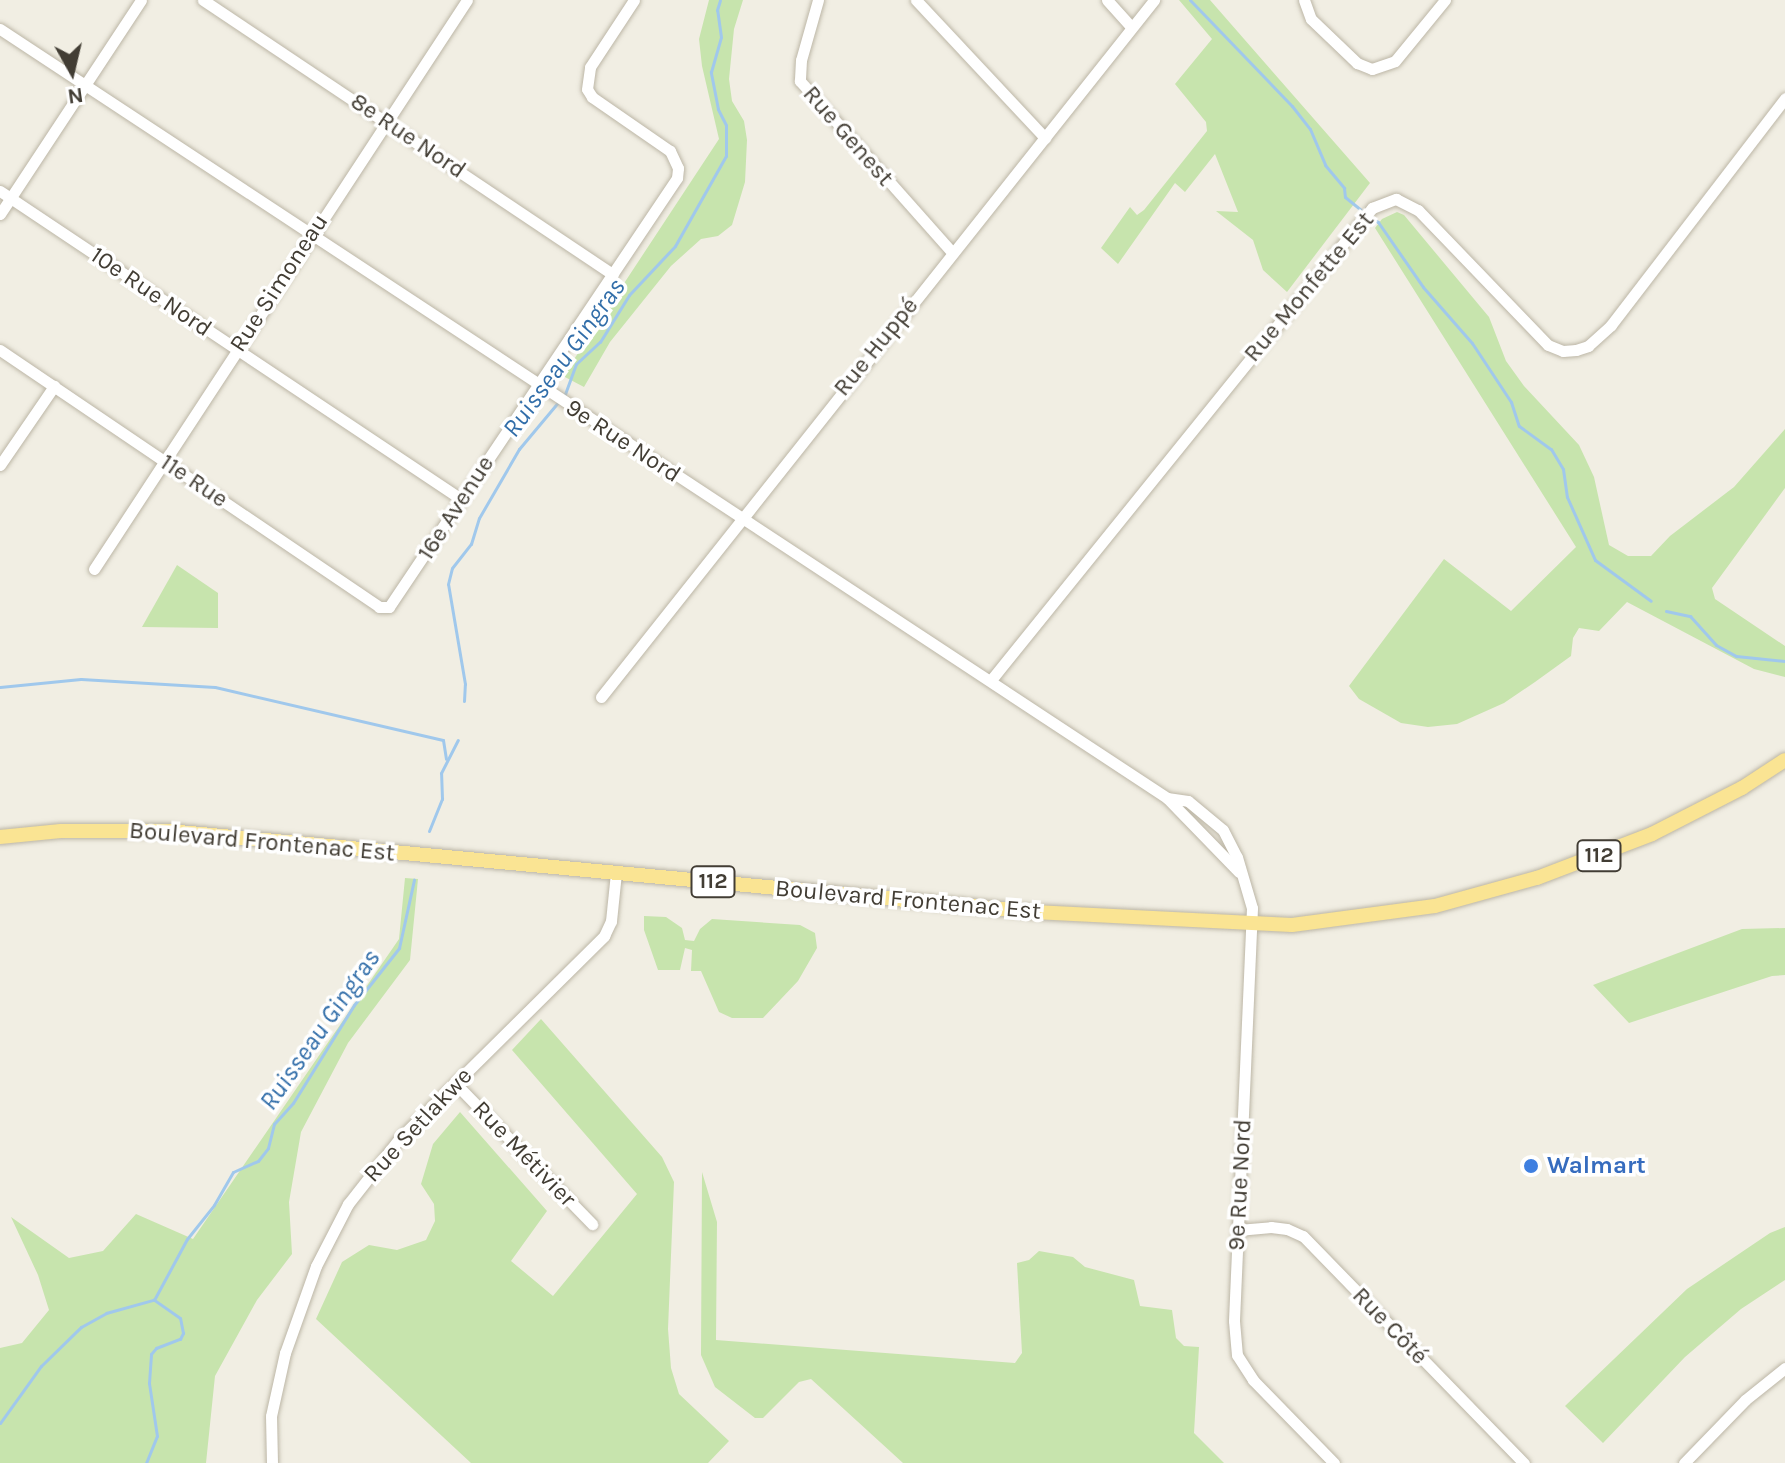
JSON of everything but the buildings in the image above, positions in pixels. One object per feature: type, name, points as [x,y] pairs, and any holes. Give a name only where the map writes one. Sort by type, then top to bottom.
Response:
[{"type":"main road","name":"Boulevard Frontenac Est","points":[[0,837],[61,831],[169,831],[1034,912],[1254,926],[1383,915],[1485,894],[1537,878],[1652,834],[1742,788],[1785,760]]},
{"type":"street","points":[[0,214],[5,195],[141,0]]},
{"type":"street","name":"8e Rue Nord","points":[[203,0],[613,274]]},
{"type":"street","points":[[450,0],[465,4]]},
{"type":"street","name":"16e Avenue","points":[[389,607],[677,178],[678,168],[670,151],[592,97],[587,89],[590,67],[634,0]]},
{"type":"street","name":"Rue Genest","points":[[818,0],[801,60],[800,81],[952,252]]},
{"type":"street","points":[[916,0],[1045,138]]},
{"type":"street","points":[[1107,0],[1131,27]]},
{"type":"street","name":"Rue Huppé","points":[[601,697],[1154,0]]},
{"type":"street","points":[[1304,3],[1311,19],[1357,63],[1379,69],[1395,61],[1445,0]]},
{"type":"street","name":"Rue Simoneau","points":[[94,569],[465,4]]},
{"type":"street","name":"9e Rue Nord","points":[[0,29],[1167,798],[1239,872]]},
{"type":"street","name":"Rue Monfette Est","points":[[991,680],[1372,208],[1396,199],[1418,210],[1548,345],[1563,351],[1576,350],[1588,346],[1611,325],[1785,98]]},
{"type":"street","name":"10e Rue Nord","points":[[5,195],[461,499]]},
{"type":"street","name":"11e Rue","points":[[0,350],[379,607],[389,607]]},
{"type":"street","points":[[0,465],[54,386]]},
{"type":"street","name":"9e Rue Nord","points":[[1167,798],[1188,801],[1214,819],[1230,842],[1250,898],[1254,926],[1234,1334],[1240,1363],[1334,1463]]},
{"type":"street","name":"Rue Setlakwe","points":[[272,1463],[271,1416],[285,1353],[331,1234],[372,1170],[604,936],[611,921],[616,873]]},
{"type":"street","name":"Rue Métivier","points":[[455,1083],[592,1224]]},
{"type":"street","name":"Rue Côté","points":[[1238,1230],[1271,1227],[1287,1229],[1303,1236],[1524,1463]]},
{"type":"street","points":[[1684,1463],[1745,1400],[1785,1368]]},
{"type":"green space","points":[[709,0],[743,0],[734,29],[729,79],[732,101],[744,121],[747,140],[745,182],[732,225],[718,236],[701,239],[671,266],[610,342],[584,387],[563,376],[719,139],[699,39]]},
{"type":"green space","points":[[1179,0],[1210,0],[1370,183],[1287,292],[1263,270],[1253,240],[1216,211],[1238,212],[1215,154],[1185,192],[1175,183],[1118,264],[1101,248],[1130,207],[1137,215],[1144,210],[1207,131],[1206,122],[1175,84],[1212,39]]},
{"type":"green space","points":[[1397,212],[1404,215],[1489,317],[1506,361],[1524,386],[1579,445],[1594,477],[1609,545],[1628,556],[1651,556],[1670,536],[1734,487],[1785,429],[1785,488],[1712,588],[1715,599],[1785,646],[1785,677],[1754,669],[1627,602],[1599,631],[1579,628],[1573,638],[1571,656],[1535,682],[1504,703],[1457,724],[1428,727],[1401,723],[1359,699],[1349,686],[1444,559],[1511,611],[1576,547],[1375,228],[1382,219]]},
{"type":"green space","points":[[177,565],[218,593],[218,628],[142,627]]},
{"type":"green space","points":[[405,878],[418,879],[410,960],[348,1043],[301,1132],[289,1202],[292,1254],[257,1300],[215,1376],[206,1463],[0,1463],[0,1348],[22,1343],[49,1310],[38,1275],[11,1217],[69,1258],[103,1251],[136,1214],[193,1239],[399,939]]},
{"type":"green space","points":[[644,916],[666,917],[682,928],[685,940],[694,941],[700,929],[712,919],[800,925],[815,933],[817,948],[798,981],[763,1018],[732,1018],[719,1012],[701,971],[691,971],[692,950],[685,948],[680,970],[658,970],[644,930]]},
{"type":"green space","points":[[1785,928],[1785,975],[1772,976],[1629,1023],[1593,985],[1742,929]]},
{"type":"green space","points":[[541,1019],[662,1157],[674,1182],[668,1329],[671,1368],[679,1394],[729,1441],[708,1463],[471,1463],[316,1319],[342,1262],[369,1245],[397,1250],[426,1240],[435,1221],[434,1204],[421,1184],[433,1144],[460,1112],[547,1211],[511,1261],[553,1296],[637,1194],[512,1050]]},
{"type":"green space","points":[[702,1172],[717,1222],[716,1340],[1015,1363],[1022,1353],[1017,1263],[1029,1260],[1039,1251],[1073,1257],[1085,1267],[1134,1280],[1140,1306],[1172,1310],[1176,1338],[1184,1346],[1199,1347],[1194,1433],[1224,1463],[903,1463],[811,1379],[799,1382],[763,1418],[755,1418],[715,1387],[701,1355]]},
{"type":"green space","points":[[1785,1227],[1785,1280],[1741,1309],[1685,1357],[1603,1443],[1565,1406],[1687,1289],[1770,1233]]},
{"type":"waterway","name":"Ruisseau Gingras","points":[[464,701],[465,684],[448,584],[452,568],[471,544],[479,518],[519,449],[565,394],[576,364],[600,342],[629,295],[675,246],[726,156],[726,125],[718,109],[711,72],[721,37],[717,10],[720,0]]},
{"type":"waterway","points":[[1190,0],[1292,106],[1310,129],[1325,165],[1344,188],[1345,197],[1365,213]]},
{"type":"waterway","points":[[1371,217],[1378,222],[1423,287],[1472,343],[1511,402],[1519,426],[1551,449],[1563,469],[1567,497],[1595,560],[1651,601]]},
{"type":"waterway","points":[[1666,611],[1690,616],[1716,645],[1736,656],[1785,661]]},
{"type":"waterway","points":[[0,687],[81,679],[215,687],[443,740],[446,759]]},
{"type":"waterway","name":"Ruisseau Gingras","points":[[429,831],[442,799],[441,773],[458,740]]},
{"type":"waterway","name":"Ruisseau Gingras","points":[[154,1300],[187,1239],[214,1205],[233,1172],[258,1161],[268,1148],[274,1124],[293,1103],[354,1005],[399,948],[414,880]]},
{"type":"waterway","points":[[0,1423],[41,1366],[81,1327],[106,1313],[153,1300]]},
{"type":"waterway","name":"Ruisseau Gingras","points":[[146,1463],[157,1436],[149,1383],[151,1354],[156,1348],[180,1339],[183,1333],[180,1318],[154,1300]]},
{"type":"place","name":"Walmart","points":[[1531,1166]]}]
